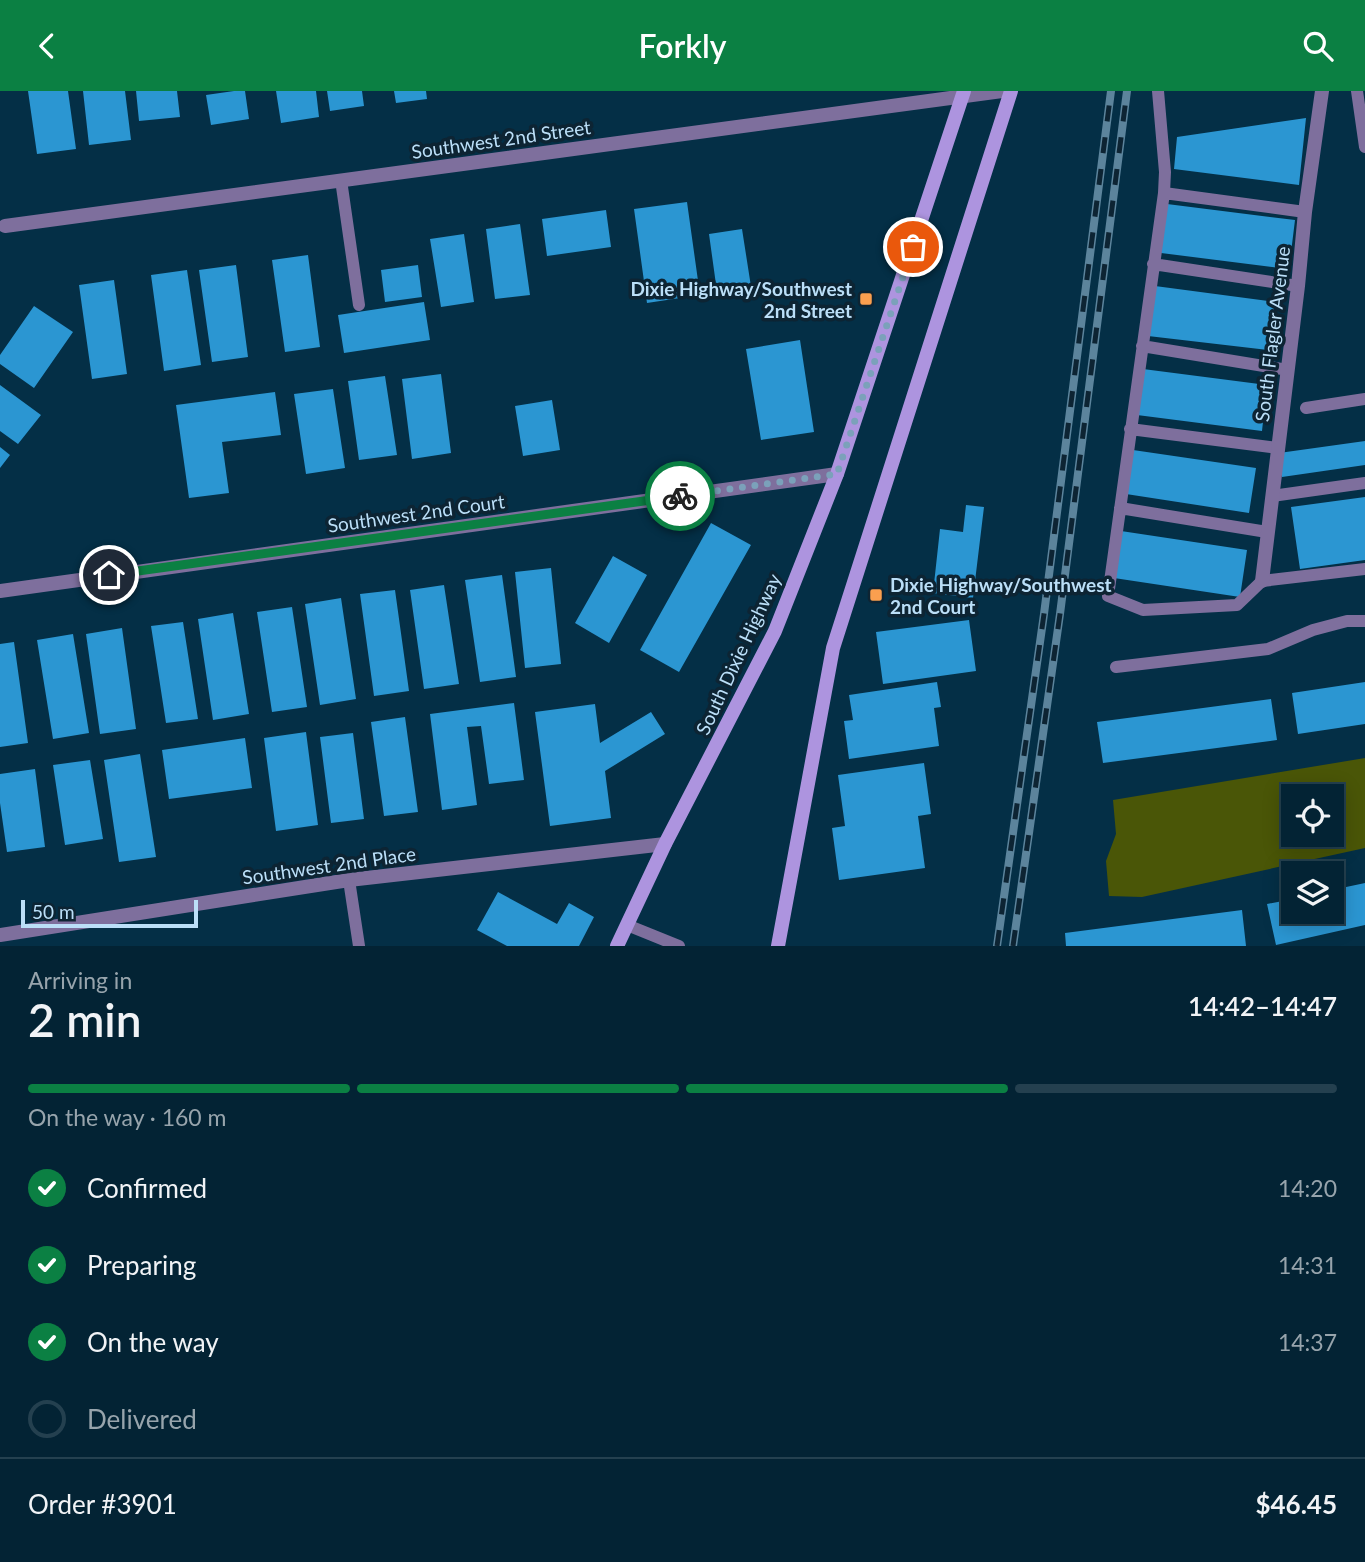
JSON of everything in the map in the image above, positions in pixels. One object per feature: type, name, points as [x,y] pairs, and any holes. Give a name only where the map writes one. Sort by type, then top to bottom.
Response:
[{"type":"main road","points":[[778,946],[833,648],[1011,91]]},
{"type":"main road","name":"South Dixie Highway","points":[[617,946],[665,844],[775,631],[837,474],[964,93]]},
{"type":"street","name":"Southwest 2nd Street","points":[[2,227],[964,93],[1002,91]]},
{"type":"street","name":"South Flagler Avenue","points":[[1262,581],[1305,212],[1322,91]]},
{"type":"street","name":"Southwest 2nd Court","points":[[0,591],[837,474]]},
{"type":"street","name":"Southwest 2nd Place","points":[[0,935],[349,880],[665,844]]},
{"type":"lane","points":[[1158,91],[1165,172],[1164,193],[1108,596],[1143,610],[1237,605],[1262,581],[1365,569]]},
{"type":"lane","points":[[1357,91],[1365,147]]},
{"type":"lane","points":[[341,180],[359,305]]},
{"type":"lane","points":[[1164,193],[1305,212]]},
{"type":"lane","points":[[1153,264],[1298,286]]},
{"type":"lane","points":[[1142,347],[1288,370]]},
{"type":"lane","points":[[1306,408],[1365,399]]},
{"type":"lane","points":[[1130,429],[1278,448]]},
{"type":"lane","points":[[1272,496],[1365,483]]},
{"type":"lane","points":[[1120,508],[1267,532]]},
{"type":"lane","points":[[1116,667],[1268,649],[1313,630],[1347,621],[1365,621]]},
{"type":"lane","points":[[349,880],[359,946]]},
{"type":"lane","points":[[627,925],[680,946]]},
{"type":"shaded area","points":[[1365,758],[1365,848],[1306,861],[1281,861],[1281,866],[1142,897],[1109,896],[1106,861],[1116,834],[1113,800]]},
{"type":"building","points":[[28,91],[68,91],[76,149],[37,154]]},
{"type":"building","points":[[83,91],[125,91],[131,140],[89,145]]},
{"type":"building","points":[[136,91],[177,91],[180,117],[139,121]]},
{"type":"building","points":[[245,91],[249,119],[211,125],[206,95]]},
{"type":"building","points":[[276,91],[316,91],[319,117],[281,123]]},
{"type":"building","points":[[327,91],[362,91],[364,106],[330,111]]},
{"type":"building","points":[[394,91],[426,91],[427,99],[396,103]]},
{"type":"building","points":[[1306,118],[1299,185],[1174,169],[1177,137]]},
{"type":"building","points":[[687,202],[700,295],[647,303],[634,209]]},
{"type":"building","points":[[1167,204],[1295,220],[1289,269],[1161,253]]},
{"type":"building","points":[[606,210],[611,247],[547,256],[542,219]]},
{"type":"building","points":[[520,224],[530,295],[495,299],[486,229]]},
{"type":"building","points":[[742,229],[752,293],[718,299],[709,234]]},
{"type":"building","points":[[464,234],[474,302],[441,307],[430,239]]},
{"type":"building","points":[[308,255],[320,347],[285,352],[272,260]]},
{"type":"building","points":[[236,265],[248,357],[212,362],[199,270]]},
{"type":"building","points":[[418,265],[422,297],[385,302],[381,270]]},
{"type":"building","points":[[187,270],[201,365],[164,371],[151,275]]},
{"type":"building","points":[[114,280],[127,374],[92,379],[79,285]]},
{"type":"building","points":[[1155,286],[1275,302],[1268,350],[1148,336]]},
{"type":"building","points":[[424,302],[430,340],[344,353],[338,315]]},
{"type":"building","points":[[34,306],[73,332],[34,388],[0,364],[0,355]]},
{"type":"building","points":[[800,340],[814,432],[761,440],[746,349]]},
{"type":"building","points":[[1143,369],[1267,385],[1262,431],[1137,415]]},
{"type":"building","points":[[441,374],[451,453],[412,459],[402,379]]},
{"type":"building","points":[[385,376],[397,455],[359,460],[348,381]]},
{"type":"building","points":[[0,385],[41,415],[18,444],[0,431]]},
{"type":"building","points":[[333,389],[345,468],[306,474],[294,394]]},
{"type":"building","points":[[275,392],[281,435],[222,442],[229,493],[189,498],[176,405]]},
{"type":"building","points":[[552,400],[560,450],[523,456],[515,406]]},
{"type":"building","points":[[1365,441],[1365,465],[1282,477],[1279,453]]},
{"type":"building","points":[[0,447],[10,455],[0,468]]},
{"type":"building","points":[[1133,450],[1256,468],[1249,513],[1126,494]]},
{"type":"building","points":[[1365,497],[1365,560],[1300,569],[1291,507]]},
{"type":"building","points":[[966,505],[984,507],[973,598],[933,593],[940,529],[963,532]]},
{"type":"building","points":[[711,523],[751,545],[679,672],[640,650]]},
{"type":"building","points":[[1121,531],[1247,550],[1240,597],[1114,578]]},
{"type":"building","points":[[613,556],[647,575],[609,643],[575,623]]},
{"type":"building","points":[[551,568],[561,664],[525,668],[515,572]]},
{"type":"building","points":[[502,575],[516,677],[480,682],[465,580]]},
{"type":"building","points":[[444,585],[459,684],[424,689],[410,590]]},
{"type":"building","points":[[395,590],[409,691],[374,696],[360,594]]},
{"type":"building","points":[[341,598],[356,699],[320,705],[305,604]]},
{"type":"building","points":[[292,607],[307,707],[272,712],[257,612]]},
{"type":"building","points":[[233,613],[249,714],[213,720],[198,619]]},
{"type":"building","points":[[969,620],[976,671],[883,684],[876,632]]},
{"type":"building","points":[[183,622],[198,719],[166,723],[151,626]]},
{"type":"building","points":[[122,628],[136,729],[100,734],[86,634]]},
{"type":"building","points":[[73,634],[89,733],[53,739],[37,640]]},
{"type":"building","points":[[14,642],[28,743],[0,747],[0,644]]},
{"type":"building","points":[[937,682],[941,707],[934,708],[939,746],[849,759],[844,721],[853,720],[849,695]]},
{"type":"building","points":[[1365,682],[1365,724],[1298,734],[1292,693]]},
{"type":"building","points":[[1271,699],[1277,740],[1103,763],[1097,722]]},
{"type":"building","points":[[514,703],[524,780],[489,784],[481,726],[467,727],[477,805],[442,810],[430,714]]},
{"type":"building","points":[[595,704],[600,743],[651,712],[665,734],[605,771],[611,818],[550,826],[535,712]]},
{"type":"building","points":[[405,717],[418,812],[384,816],[371,722]]},
{"type":"building","points":[[306,732],[318,825],[276,831],[264,738]]},
{"type":"building","points":[[353,733],[364,819],[331,823],[320,737]]},
{"type":"building","points":[[245,738],[252,788],[169,799],[162,750]]},
{"type":"building","points":[[140,754],[156,857],[119,862],[104,760]]},
{"type":"building","points":[[90,760],[103,839],[65,845],[53,765]]},
{"type":"building","points":[[924,763],[931,814],[918,816],[925,868],[839,880],[832,828],[845,826],[838,775]]},
{"type":"building","points":[[35,769],[45,847],[7,852],[0,803],[0,774]]},
{"type":"building","points":[[1365,883],[1365,925],[1276,945],[1267,904],[1281,901],[1281,924],[1344,924],[1344,887]]},
{"type":"building","points":[[498,892],[557,924],[569,903],[594,917],[579,946],[507,946],[477,930]]},
{"type":"building","points":[[1242,910],[1246,946],[1066,946],[1065,933]]},
{"type":"railway","points":[[997,946],[1044,614],[1111,91]]},
{"type":"railway","points":[[1013,946],[1060,614],[1127,91]]},
{"type":"way so far","points":[[680,496],[837,474],[913,247]]},
{"type":"place","name":"Dixie Highway/Southwest 2nd Street","points":[[866,299]]},
{"type":"place","name":"Dixie Highway/Southwest 2nd Court","points":[[876,595]]},
{"type":"route","points":[[109,575],[680,496]]}]
